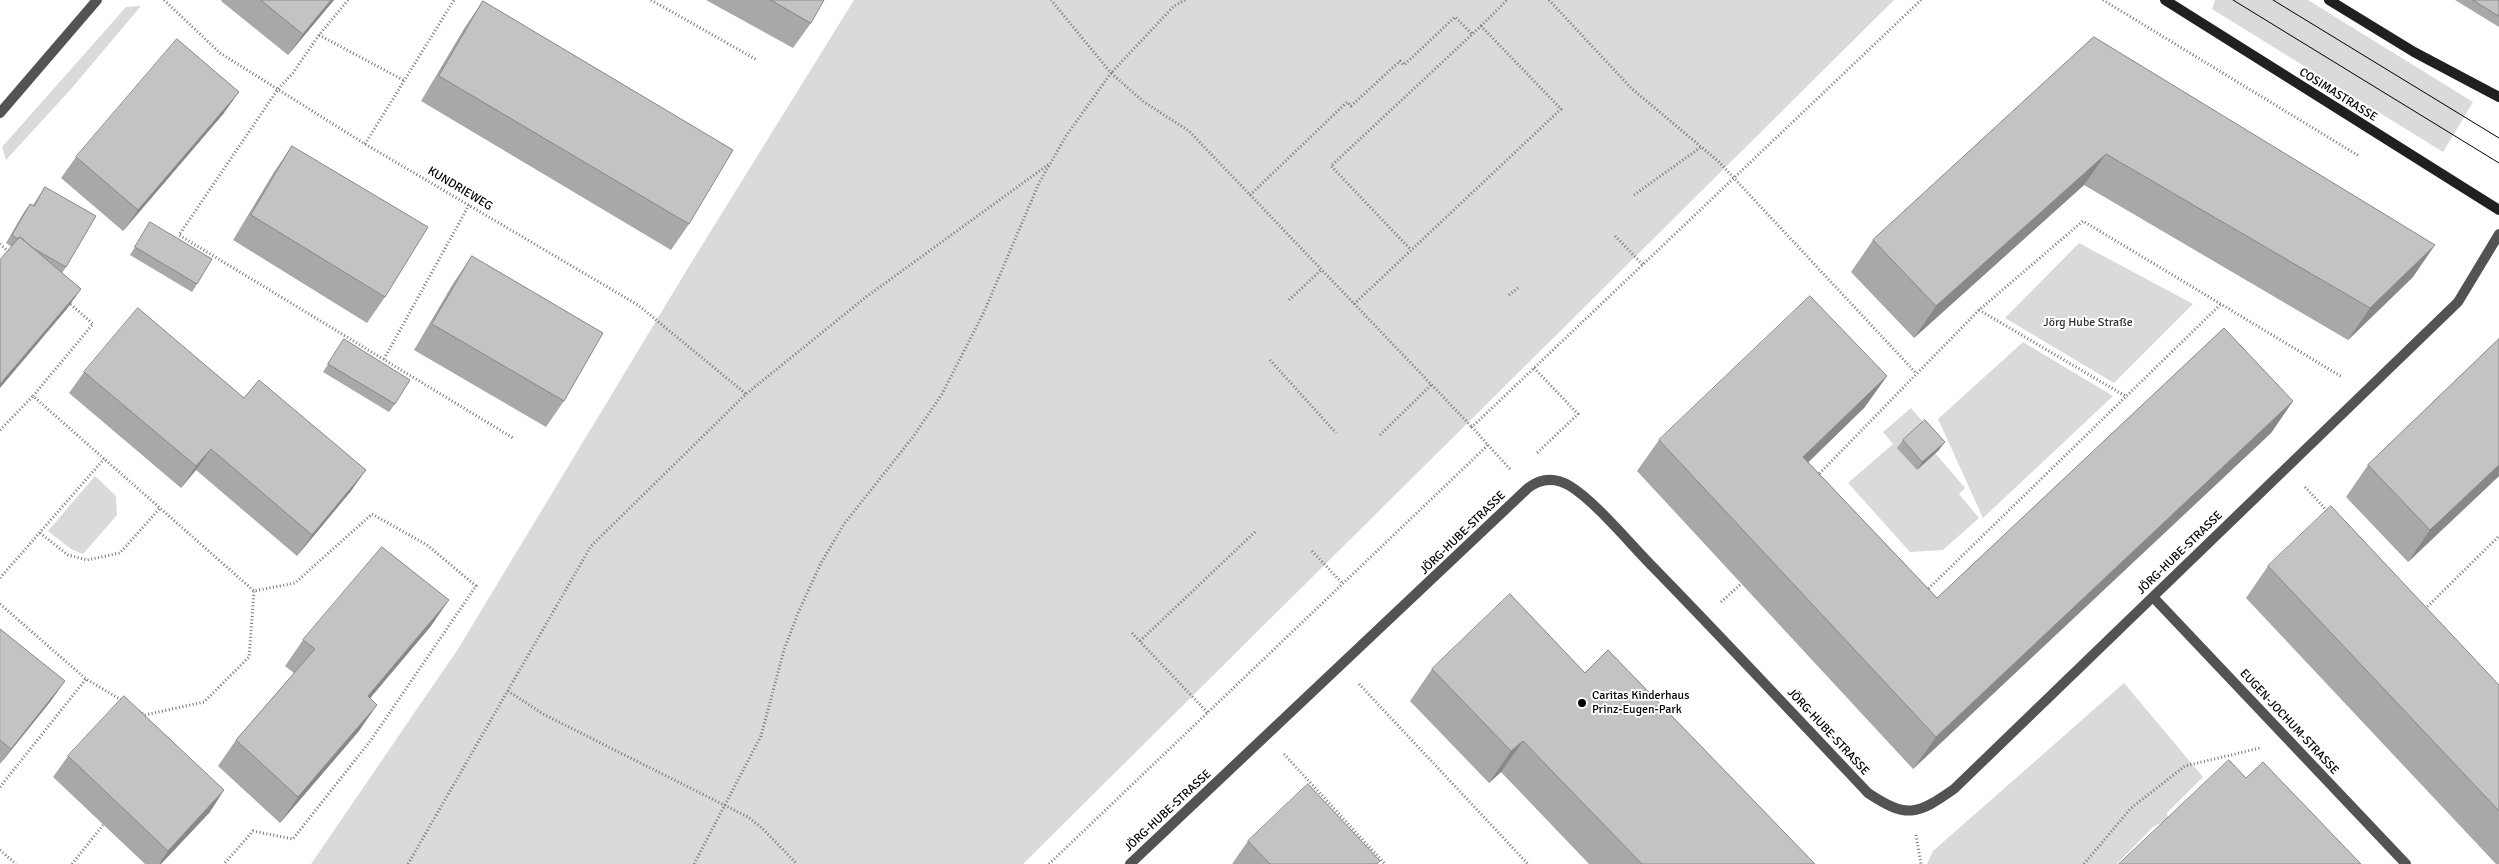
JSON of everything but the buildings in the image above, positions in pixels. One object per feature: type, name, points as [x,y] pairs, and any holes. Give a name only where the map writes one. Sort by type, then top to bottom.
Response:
[{"type":"main road","name":"COSIMASTRASSE","points":[[2165,0],[2499,210]]},
{"type":"main road","points":[[2329,0],[2414,52],[2499,97]]},
{"type":"street","points":[[0,113],[97,0]]},
{"type":"street","name":"JÖRG-HUBE-STRASSE","points":[[1130,864],[1528,488],[1541,480],[1549,480],[1570,486],[1582,496],[1703,618],[1868,793],[1888,807],[1911,812],[1932,804],[1954,789],[2458,302],[2499,234]]},
{"type":"street","name":"EUGEN-JOCHUM-STRASSE","points":[[2153,596],[2406,864]]},
{"type":"path","name":"KUNDRIEWEG","points":[[164,0],[220,53],[365,144],[638,305],[746,394]]},
{"type":"path","points":[[348,0],[319,35],[293,73],[278,89],[179,235],[513,438]]},
{"type":"path","points":[[365,144],[454,0]]},
{"type":"path","points":[[651,0],[757,60]]},
{"type":"path","points":[[1051,0],[1111,73],[1144,102],[1189,131],[1528,488]]},
{"type":"path","points":[[694,864],[761,736],[784,650],[821,563],[844,524],[913,437],[942,394],[972,337],[1027,210],[1066,136],[1111,73],[1174,6],[1185,0]]},
{"type":"path","points":[[1411,250],[1331,166],[1507,0]]},
{"type":"path","points":[[1549,0],[1631,88],[1735,178],[1916,373]]},
{"type":"path","points":[[1472,427],[1921,0]]},
{"type":"path","points":[[2103,0],[2363,158]]},
{"type":"path","points":[[1250,195],[1347,102],[1352,106],[1400,61],[1404,65],[1455,17],[1472,34]]},
{"type":"path","points":[[1354,304],[1561,109],[1481,26]]},
{"type":"path","points":[[319,35],[404,81]]},
{"type":"path","points":[[1634,195],[1701,147]]},
{"type":"path","points":[[408,864],[591,546],[746,394],[866,297],[1051,163]]},
{"type":"path","points":[[384,359],[469,205]]},
{"type":"path","points":[[1814,479],[1979,310],[2082,221],[2366,392]]},
{"type":"path","points":[[1615,236],[1643,265]]},
{"type":"path","points":[[0,244],[14,256]]},
{"type":"path","points":[[1289,300],[1321,270]]},
{"type":"path","points":[[1509,295],[1518,288]]},
{"type":"path","points":[[0,430],[32,396],[93,324],[64,300]]},
{"type":"path","points":[[1920,597],[2222,304]]},
{"type":"path","points":[[1979,310],[2127,397]]},
{"type":"path","points":[[1270,360],[1336,433]]},
{"type":"path","points":[[1515,474],[1578,414],[1534,368]]},
{"type":"path","points":[[1380,435],[1432,386]]},
{"type":"path","points":[[32,396],[254,591]]},
{"type":"path","points":[[1049,864],[1488,445]]},
{"type":"path","points":[[0,578],[104,459]]},
{"type":"path","points":[[2287,467],[2334,518]]},
{"type":"path","points":[[40,533],[68,554],[87,560],[120,553],[160,508]]},
{"type":"path","points":[[224,864],[252,831],[293,839],[371,740],[476,586],[427,545],[372,514],[295,583],[254,591]]},
{"type":"path","points":[[1140,641],[1256,531]]},
{"type":"path","points":[[2422,613],[2499,536]]},
{"type":"path","points":[[1312,551],[1343,584]]},
{"type":"path","points":[[137,710],[146,715],[204,702],[217,689],[248,657],[254,591]]},
{"type":"path","points":[[0,604],[86,678],[129,704]]},
{"type":"path","points":[[1132,633],[1208,713]]},
{"type":"path","points":[[1341,665],[1528,864]]},
{"type":"path","points":[[0,787],[86,678]]},
{"type":"path","points":[[508,691],[543,714],[726,804],[762,828],[797,864]]},
{"type":"path","points":[[1267,736],[1385,864]]},
{"type":"path","points":[[2084,864],[2132,808],[2185,766],[2290,741]]},
{"type":"path","points":[[72,864],[103,825]]},
{"type":"path","points":[[0,850],[16,864]]},
{"type":"green space","points":[[854,0],[1894,0],[1023,864],[311,864],[458,649],[691,263]]},
{"type":"green space","points":[[2215,0],[2308,0],[2473,102],[2443,152],[2212,9]]},
{"type":"green space","points":[[141,6],[71,89],[6,160],[2,147],[126,7]]},
{"type":"green space","name":"Jörg Hube Straße","points":[[2079,243],[2193,304],[2114,383],[2005,318]]},
{"type":"green space","points":[[2023,342],[2113,396],[1983,518],[1938,419]]},
{"type":"green space","points":[[1911,408],[1924,423],[1935,453],[1965,488],[1959,494],[1979,518],[1943,550],[1910,552],[1848,483],[1893,444],[1883,432]]},
{"type":"green space","points":[[95,476],[116,496],[117,515],[83,554],[71,549],[48,531]]},
{"type":"green space","points":[[2124,683],[2203,777],[2167,813],[2168,819],[2153,827],[2117,864],[1927,864],[1933,851]]},
{"type":"tram line","points":[[2233,0],[2499,163]]},
{"type":"tram line","points":[[2273,0],[2499,138]]},
{"type":"place","name":"Caritas Kinderhaus Prinz-Eugen-Park","points":[[1582,703]]}]
